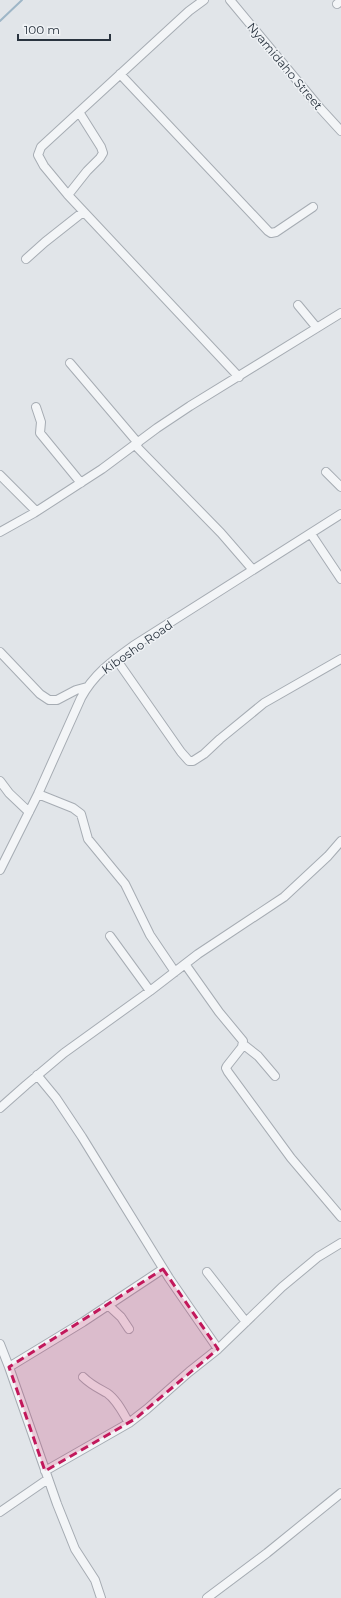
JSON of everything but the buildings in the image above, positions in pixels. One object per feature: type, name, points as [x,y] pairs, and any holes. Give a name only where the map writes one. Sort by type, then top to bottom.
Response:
[{"type":"street","points":[[204,0],[120,74],[41,147],[38,155],[44,166],[83,212],[239,377]]},
{"type":"street","name":"Nyamidaho Street","points":[[230,0],[341,131]]},
{"type":"street","points":[[120,74],[268,231],[271,233],[276,232],[313,207]]},
{"type":"street","points":[[68,195],[103,153],[79,112]]},
{"type":"street","points":[[26,259],[44,242],[83,212]]},
{"type":"street","points":[[298,305],[317,328]]},
{"type":"street","points":[[0,532],[81,483],[190,406],[341,313]]},
{"type":"street","points":[[70,363],[136,444],[221,533],[253,570]]},
{"type":"street","points":[[36,407],[41,422],[40,433],[81,483]]},
{"type":"street","points":[[326,472],[341,487]]},
{"type":"street","points":[[0,474],[36,511]]},
{"type":"street","name":"Kibosho Road","points":[[0,870],[38,794],[71,719],[87,687],[95,677],[116,659],[341,514]]},
{"type":"street","points":[[311,534],[341,579]]},
{"type":"street","points":[[0,652],[40,694],[49,700],[57,700],[76,690],[87,687]]},
{"type":"street","points":[[116,659],[181,752],[189,761],[193,761],[204,754],[264,703],[341,659]]},
{"type":"street","points":[[0,781],[9,793],[29,812]]},
{"type":"street","points":[[38,794],[73,808],[81,814],[88,839],[112,866],[125,884],[132,896],[138,914],[175,972]]},
{"type":"street","points":[[0,1108],[64,1053],[185,964],[284,897],[328,856],[341,841]]},
{"type":"street","points":[[110,936],[150,991]]},
{"type":"street","points":[[185,964],[219,1012],[241,1038],[244,1045],[258,1056],[274,1076]]},
{"type":"street","points":[[244,1045],[227,1066],[226,1068],[228,1072],[292,1158],[341,1217]]},
{"type":"street","points":[[38,1075],[56,1098],[99,1162],[164,1269],[218,1349]]},
{"type":"street","points":[[0,1512],[47,1475],[129,1423],[162,1398],[189,1372],[218,1349],[287,1283],[318,1257],[341,1243]]},
{"type":"street","points":[[9,1367],[83,1322],[164,1269]]},
{"type":"street","points":[[207,1272],[246,1322]]},
{"type":"street","points":[[108,1305],[121,1317],[129,1330]]},
{"type":"street","points":[[0,1344],[75,1550],[80,1560],[93,1576],[101,1598]]},
{"type":"street","points":[[83,1378],[92,1386],[113,1398],[129,1423]]},
{"type":"street","points":[[207,1598],[341,1493]]},
{"type":"highlighted area","points":[[163,1269],[218,1349],[135,1419],[45,1471],[9,1367]]},
{"type":"waterway","points":[[0,21],[22,0]]}]
